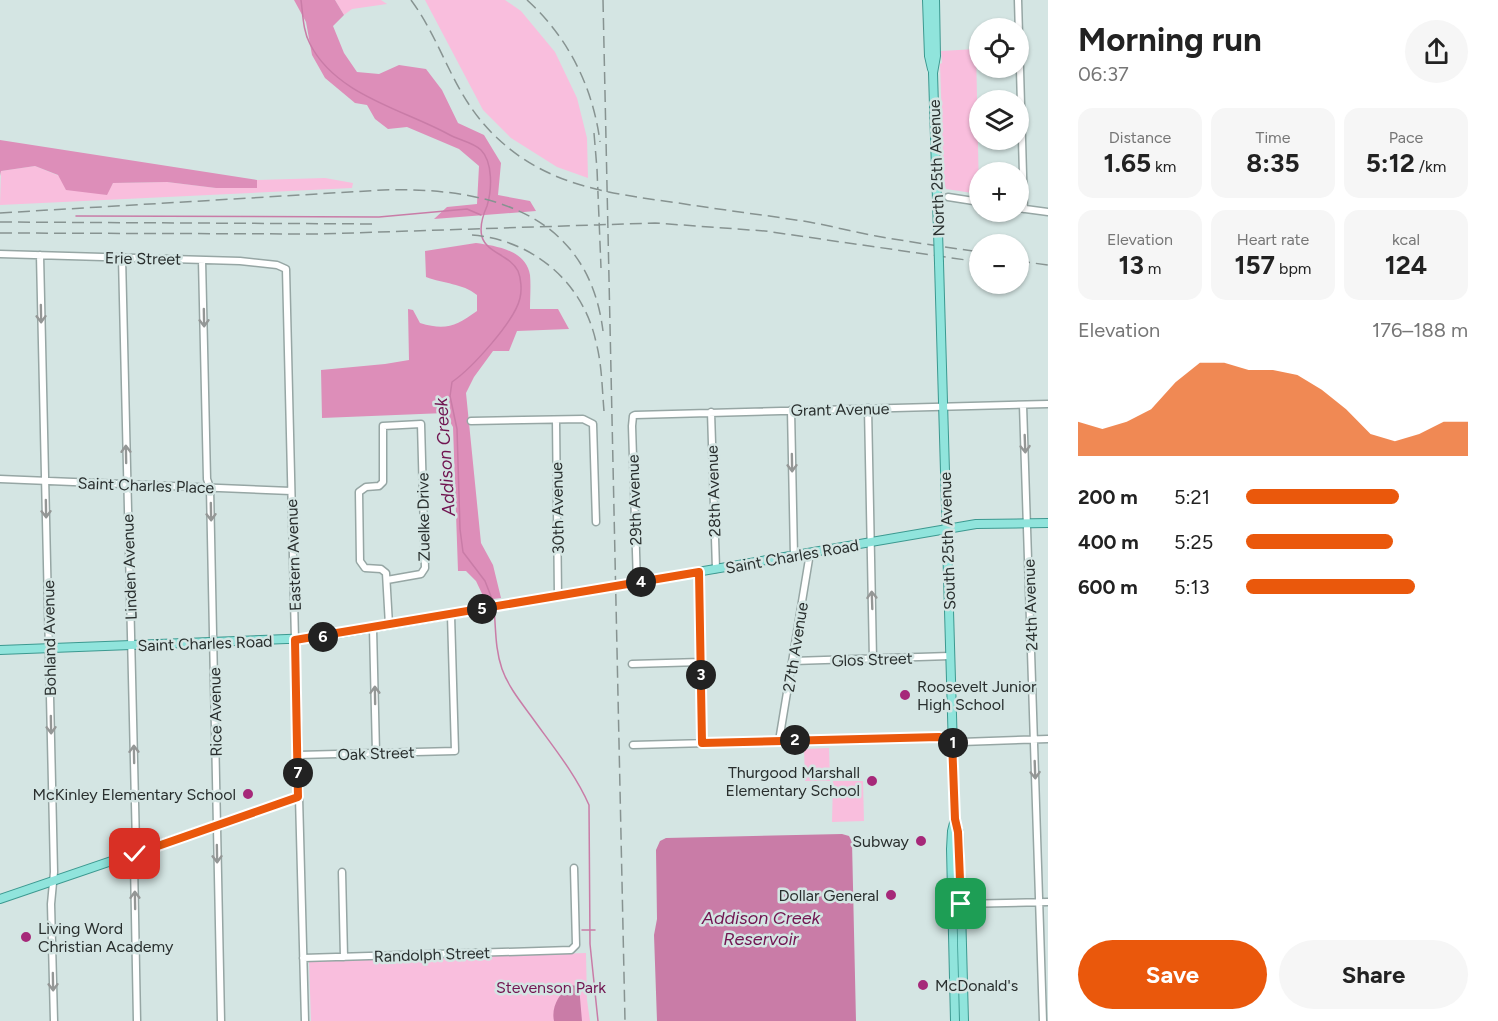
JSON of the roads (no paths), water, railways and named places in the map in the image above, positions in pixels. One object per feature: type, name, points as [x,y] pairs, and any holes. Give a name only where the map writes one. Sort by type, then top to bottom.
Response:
[{"type":"main road","name":"North 25th Avenue","points":[[927,0],[929,56],[933,73],[939,263]]},
{"type":"main road","name":"North 25th Avenue","points":[[933,73],[936,56],[935,0]]},
{"type":"main road","name":"South 25th Avenue","points":[[939,263],[955,819],[952,831],[963,953],[964,1021]]},
{"type":"main road","name":"Saint Charles Road","points":[[0,650],[295,640],[984,524],[1048,523]]},
{"type":"main road","name":"Eastern Avenue","points":[[295,640],[298,797]]},
{"type":"main road","points":[[0,899],[298,797]]},
{"type":"main road","name":"South 25th Avenue","points":[[955,1021],[954,953],[957,904]]},
{"type":"main road","points":[[954,953],[963,953]]},
{"type":"street","points":[[1018,0],[1020,162]]},
{"type":"street","points":[[948,197],[969,200]]},
{"type":"street","points":[[1029,209],[1048,212]]},
{"type":"street","name":"Erie Street","points":[[0,254],[254,262],[286,268]]},
{"type":"street","name":"Bohland Avenue","points":[[40,255],[49,648],[54,1021]]},
{"type":"street","name":"Linden Avenue","points":[[122,257],[126,483],[132,645],[137,1021]]},
{"type":"street","name":"Rice Avenue","points":[[202,260],[207,479],[210,488],[214,643],[220,1021]]},
{"type":"street","name":"Eastern Avenue","points":[[286,268],[295,640]]},
{"type":"street","name":"Grant Avenue","points":[[633,416],[638,414],[1048,404]]},
{"type":"street","name":"24th Avenue","points":[[1023,405],[1043,1021]]},
{"type":"street","points":[[868,408],[873,659]]},
{"type":"street","points":[[791,410],[794,556]]},
{"type":"street","name":"28th Avenue","points":[[711,412],[716,569]]},
{"type":"street","name":"29th Avenue","points":[[633,416],[637,583]]},
{"type":"street","points":[[471,421],[583,419],[593,424],[596,522]]},
{"type":"street","name":"30th Avenue","points":[[556,420],[558,596]]},
{"type":"street","name":"Zuelke Drive","points":[[421,424],[425,568],[421,574],[387,580],[385,571],[365,568],[360,561],[358,495],[363,488],[379,486],[383,482],[383,426],[421,424]]},
{"type":"street","name":"Saint Charles Place","points":[[0,479],[291,491]]},
{"type":"street","name":"27th Avenue","points":[[778,741],[810,553]]},
{"type":"street","points":[[699,572],[702,743]]},
{"type":"street","points":[[387,580],[389,625]]},
{"type":"street","name":"Oak Street","points":[[297,755],[455,751],[451,615]]},
{"type":"street","points":[[373,628],[376,753]]},
{"type":"street","name":"Glos Street","points":[[793,661],[950,656]]},
{"type":"street","points":[[632,664],[701,662]]},
{"type":"street","points":[[633,744],[939,737],[961,742],[1048,739]]},
{"type":"street","name":"Eastern Avenue","points":[[298,797],[304,1021]]},
{"type":"street","name":"Randolph Street","points":[[303,958],[571,950],[576,945],[574,868]]},
{"type":"street","points":[[342,872],[344,957]]},
{"type":"street","points":[[957,904],[1048,902]]},
{"type":"water","name":"Addison Creek Reservoir","points":[[842,834],[849,836],[852,842],[856,1021],[657,1021],[654,935],[657,919],[656,850],[660,841],[666,838]]},
{"type":"water","points":[[570,985],[579,986],[582,1021],[554,1021],[557,1001]]},
{"type":"waterway","name":"Addison Creek","points":[[301,0],[310,44],[336,76],[372,99],[474,145],[481,150],[488,162],[489,199],[481,225],[481,233],[489,247],[510,261],[518,271],[521,295],[502,331],[481,355],[452,382],[450,396],[457,429],[460,529],[463,552],[485,581],[494,604]]},
{"type":"waterway","points":[[76,216],[379,217],[467,209],[481,215]]},
{"type":"waterway","name":"Addison Creek","points":[[494,609],[498,654],[505,675],[519,699],[570,770],[589,805],[590,944],[598,1021]]},
{"type":"waterway","name":"Addison Creek","points":[[582,930],[595,930]]},
{"type":"railway","points":[[411,0],[432,34],[458,86],[480,119],[514,152],[557,177],[603,191],[809,222],[876,236],[969,250]]},
{"type":"railway","points":[[527,0],[555,30],[576,64],[591,102],[600,142]]},
{"type":"railway","points":[[603,0],[625,1021]]},
{"type":"railway","points":[[594,133],[601,268]]},
{"type":"railway","points":[[0,213],[383,190],[421,190],[459,194],[494,202],[526,214],[554,233],[577,258],[593,290],[603,331]]},
{"type":"railway","points":[[0,222],[378,224]]},
{"type":"railway","points":[[0,233],[320,234],[655,223],[765,231],[969,260]]},
{"type":"railway","points":[[472,235],[515,245],[535,255],[567,283],[580,301],[596,342],[601,368],[604,411]]},
{"type":"railway","points":[[1029,262],[1048,265]]},
{"type":"place","name":"Roosevelt Junior High School","points":[[905,695]]},
{"type":"place","name":"Thurgood Marshall Elementary School","points":[[872,781]]},
{"type":"place","name":"McKinley Elementary School","points":[[248,794]]},
{"type":"place","name":"Subway","points":[[921,841]]},
{"type":"place","name":"Dollar General","points":[[891,895]]},
{"type":"place","name":"Living Word Christian Academy","points":[[26,937]]},
{"type":"place","name":"McDonald's","points":[[923,985]]},
{"type":"park label","name":"Stevenson Park","points":[[551,987]]}]
